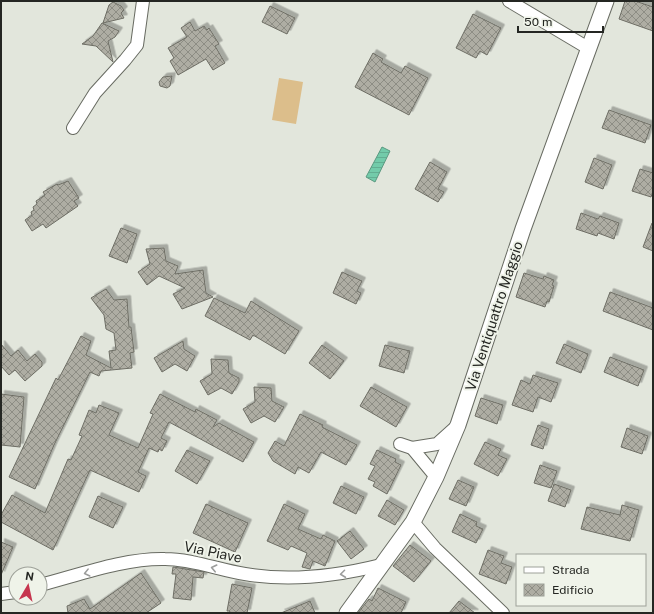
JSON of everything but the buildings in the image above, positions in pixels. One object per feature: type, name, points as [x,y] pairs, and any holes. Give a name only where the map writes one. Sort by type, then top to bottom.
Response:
[{"type":"main road","name":"Via Ventiquattro Maggio","points":[[347,613],[413,522],[436,477],[458,426],[523,229],[606,1]]},
{"type":"street","points":[[73,128],[95,93],[126,60],[137,45],[143,1]]},
{"type":"street","points":[[509,1],[588,48]]},
{"type":"street","points":[[400,444],[412,448],[437,444],[458,426]]},
{"type":"street","points":[[412,448],[436,477]]},
{"type":"street","points":[[413,522],[435,548],[504,613]]},
{"type":"street","name":"Via Piave","points":[[48,583],[132,562],[156,559],[180,560],[237,573],[278,578],[346,574],[381,565]]},
{"type":"shaded area","points":[[279,78],[303,82],[296,124],[272,120]]},
{"type":"shaded area","points":[[382,147],[390,151],[375,182],[366,177]]}]
